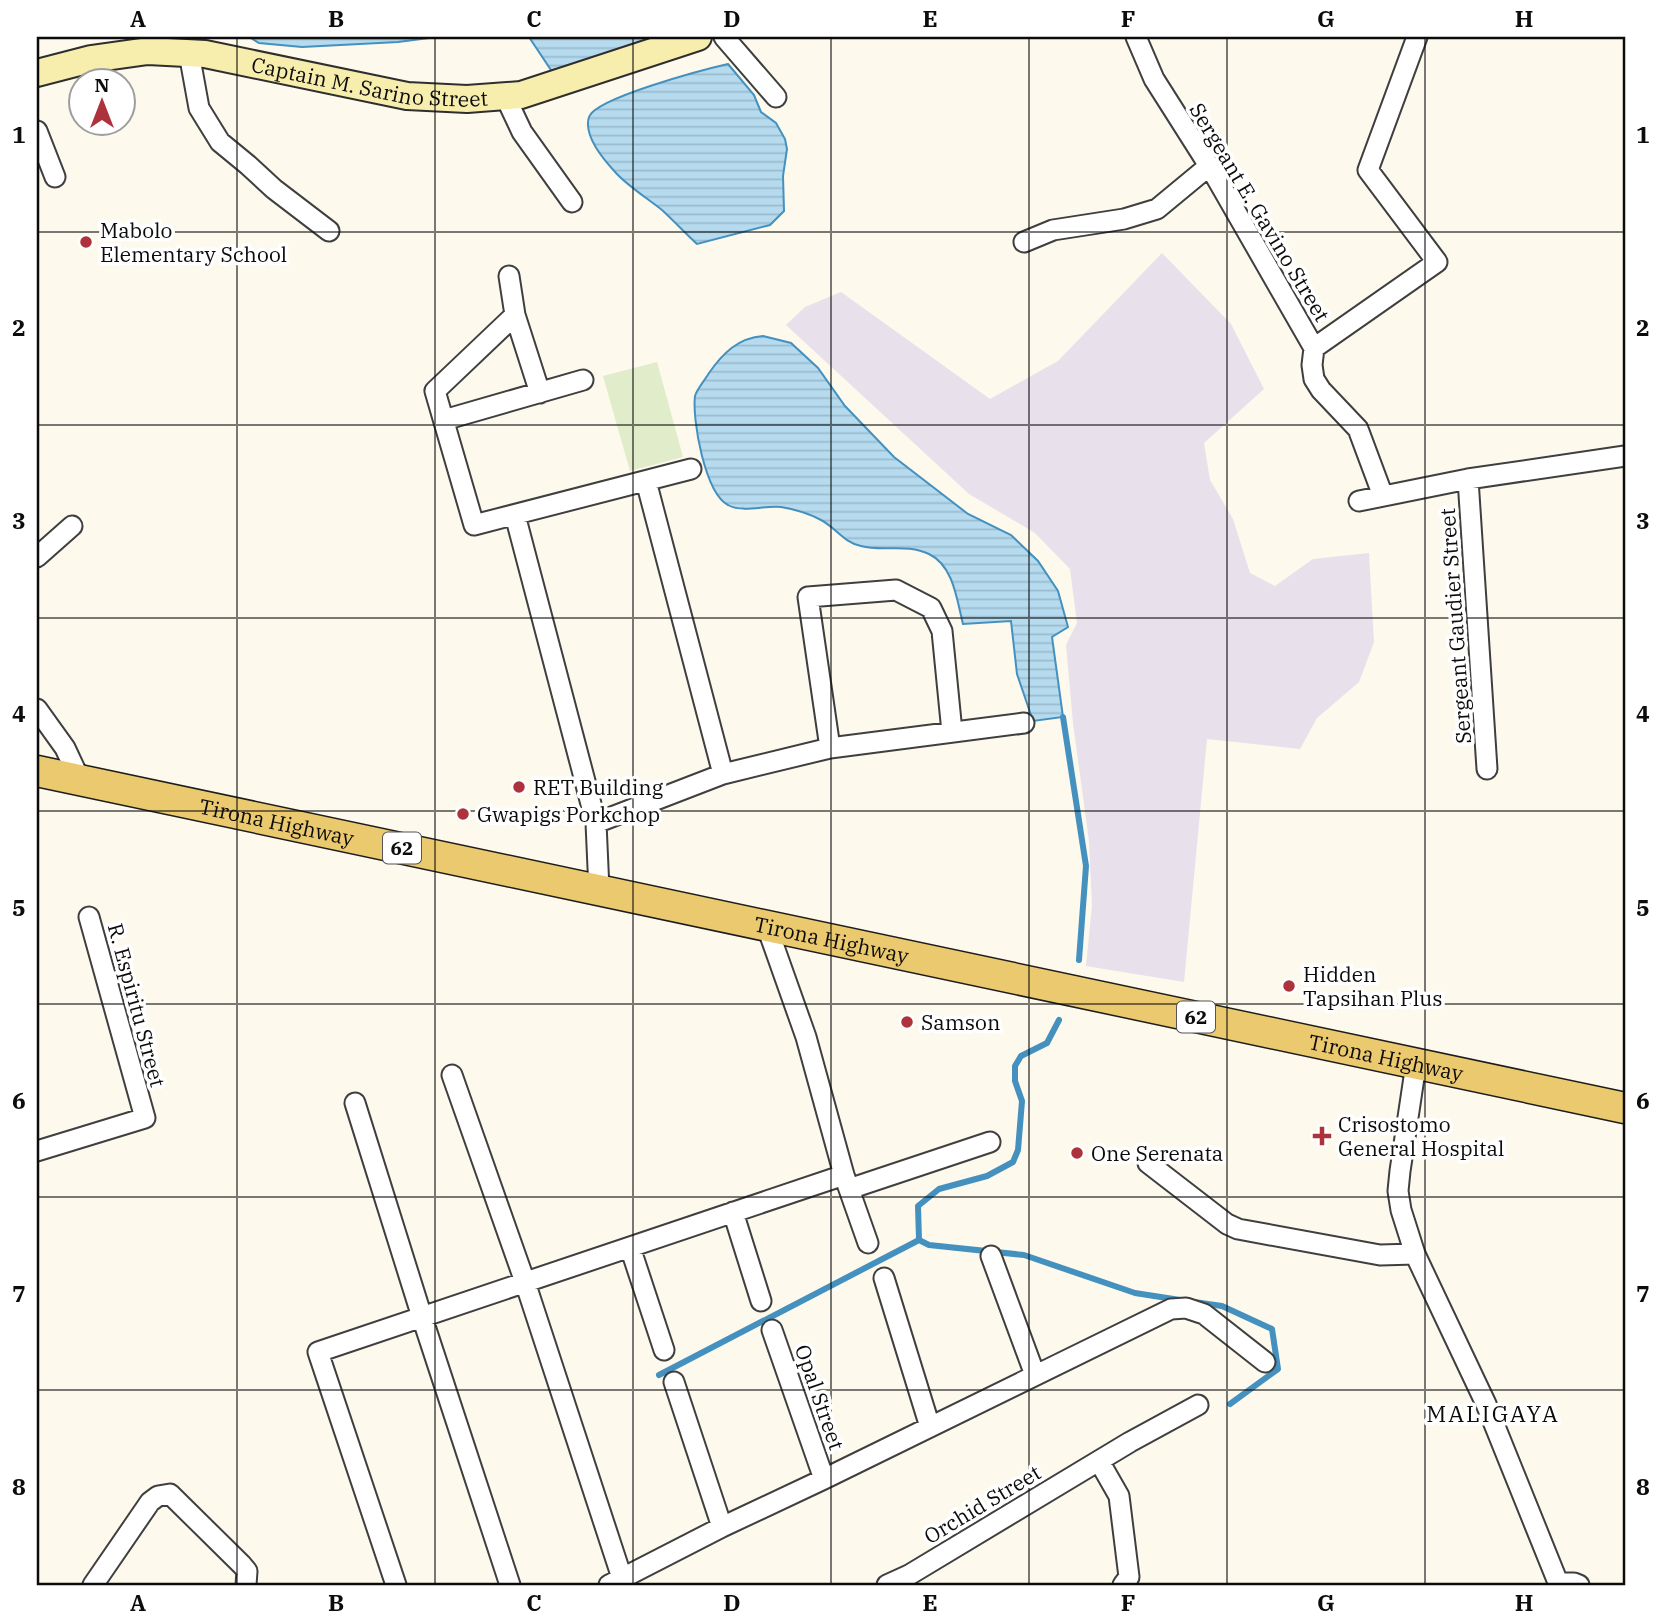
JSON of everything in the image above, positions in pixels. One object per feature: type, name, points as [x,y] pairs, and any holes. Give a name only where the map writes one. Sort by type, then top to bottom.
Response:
[{"type":"main road","name":"Tirona Highway","points":[[37,771],[1625,1108]]},
{"type":"street","name":"Captain M. Sarino Street","points":[[37,74],[91,59],[148,51],[189,53],[205,54],[407,96],[467,99],[521,95],[698,37]]},
{"type":"street","points":[[724,37],[776,97]]},
{"type":"street","name":"Sergeant E. Gavino Street","points":[[1136,37],[1154,79],[1209,166],[1314,348],[1437,262],[1368,170],[1417,37]]},
{"type":"street","points":[[189,53],[199,108],[220,142],[329,232]]},
{"type":"street","points":[[505,96],[522,132],[572,202]]},
{"type":"street","points":[[37,131],[55,177]]},
{"type":"street","points":[[1024,242],[1053,230],[1124,219],[1157,209],[1209,166]]},
{"type":"street","points":[[509,276],[515,315],[540,393]]},
{"type":"street","points":[[515,315],[435,391],[474,525],[691,469]]},
{"type":"street","points":[[1314,348],[1314,379],[1358,429],[1383,496]]},
{"type":"street","points":[[443,420],[583,380]]},
{"type":"street","name":"Sergeant Gaudier Street","points":[[1359,501],[1468,479],[1625,457]]},
{"type":"street","name":"Sergeant Gaudier Street","points":[[1468,479],[1487,769]]},
{"type":"street","points":[[646,481],[723,774]]},
{"type":"street","points":[[515,515],[596,823],[599,890]]},
{"type":"street","points":[[37,556],[72,526]]},
{"type":"street","points":[[830,748],[808,597],[896,590],[931,608],[942,631],[952,732]]},
{"type":"street","points":[[37,709],[65,748],[80,780]]},
{"type":"street","points":[[596,823],[723,774],[830,748],[1024,723]]},
{"type":"street","name":"R. Espiritu Street","points":[[37,1151],[145,1118],[89,917]]},
{"type":"street","points":[[767,927],[806,1037],[847,1182],[868,1243]]},
{"type":"street","points":[[1416,1064],[1398,1191],[1401,1210],[1415,1254],[1486,1404],[1559,1584],[1579,1585]]},
{"type":"street","points":[[452,1075],[525,1282],[615,1582],[722,1527],[1171,1309],[1186,1308],[1204,1314],[1265,1362]]},
{"type":"street","points":[[355,1103],[510,1585]]},
{"type":"street","points":[[396,1585],[318,1352],[733,1213],[990,1142]]},
{"type":"street","points":[[1148,1163],[1227,1224],[1238,1229],[1380,1255],[1415,1254]]},
{"type":"street","points":[[733,1213],[761,1301]]},
{"type":"street","points":[[630,1247],[664,1350]]},
{"type":"street","points":[[991,1256],[1035,1375]]},
{"type":"street","points":[[884,1278],[930,1427]]},
{"type":"street","name":"Opal Street","points":[[772,1330],[824,1479]]},
{"type":"street","points":[[674,1382],[722,1527]]},
{"type":"street","name":"Orchid Street","points":[[887,1585],[912,1580],[1099,1461],[1198,1405]]},
{"type":"street","points":[[1099,1461],[1119,1496],[1129,1577],[1123,1585]]},
{"type":"street","points":[[93,1585],[150,1502],[158,1496],[170,1494],[242,1565],[247,1571],[246,1585]]},
{"type":"shaded area","points":[[1162,253],[1231,324],[1264,389],[1204,443],[1210,480],[1233,519],[1250,573],[1275,586],[1313,559],[1369,553],[1374,642],[1359,682],[1317,718],[1300,749],[1207,739],[1184,982],[1086,966],[1092,905],[1089,841],[1073,723],[1066,645],[1077,623],[1070,569],[1035,533],[969,494],[786,325],[805,307],[841,292],[990,399],[1058,361]]},
{"type":"green space","points":[[657,362],[683,457],[630,471],[603,376]]},
{"type":"water","points":[[249,37],[437,37],[398,42],[302,47],[259,43]]},
{"type":"water","points":[[529,37],[673,37],[555,76]]},
{"type":"water","points":[[728,64],[754,95],[761,112],[776,123],[785,139],[787,149],[783,176],[784,211],[770,225],[697,244],[662,210],[611,168],[592,140],[589,117],[596,109],[630,93]]},
{"type":"water","points":[[763,336],[791,343],[818,368],[845,406],[894,457],[968,514],[1011,535],[1038,561],[1058,591],[1068,627],[1052,637],[1063,717],[1033,721],[1017,674],[1011,621],[963,624],[949,575],[929,554],[904,548],[861,546],[850,542],[817,518],[796,510],[781,507],[734,507],[720,498],[702,455],[695,396],[726,353],[739,343]]},
{"type":"waterway","points":[[1063,717],[1086,866],[1079,960]]},
{"type":"waterway","points":[[1059,1020],[1047,1043],[1021,1056],[1015,1066],[1015,1081],[1022,1101],[1018,1150],[1013,1162],[987,1176],[939,1189],[918,1206],[919,1240],[929,1245],[1024,1255],[1135,1293],[1180,1300]]},
{"type":"waterway","points":[[659,1375],[919,1240]]},
{"type":"waterway","points":[[1194,1302],[1222,1306],[1272,1329],[1278,1369],[1230,1404]]},
{"type":"place","name":"Mabolo Elementary School","points":[[86,242]]},
{"type":"place","name":"RET Building","points":[[519,787]]},
{"type":"place","name":"Gwapigs Porkchop","points":[[463,814]]},
{"type":"place","name":"Hidden Tapsihan Plus","points":[[1289,986]]},
{"type":"place","name":"Samson","points":[[907,1022]]},
{"type":"place","name":"Crisostomo General Hospital","points":[[1322,1136]]},
{"type":"place","name":"One Serenata","points":[[1077,1153]]},
{"type":"district","name":"MALIGAYA","points":[[1493,1413]]}]
